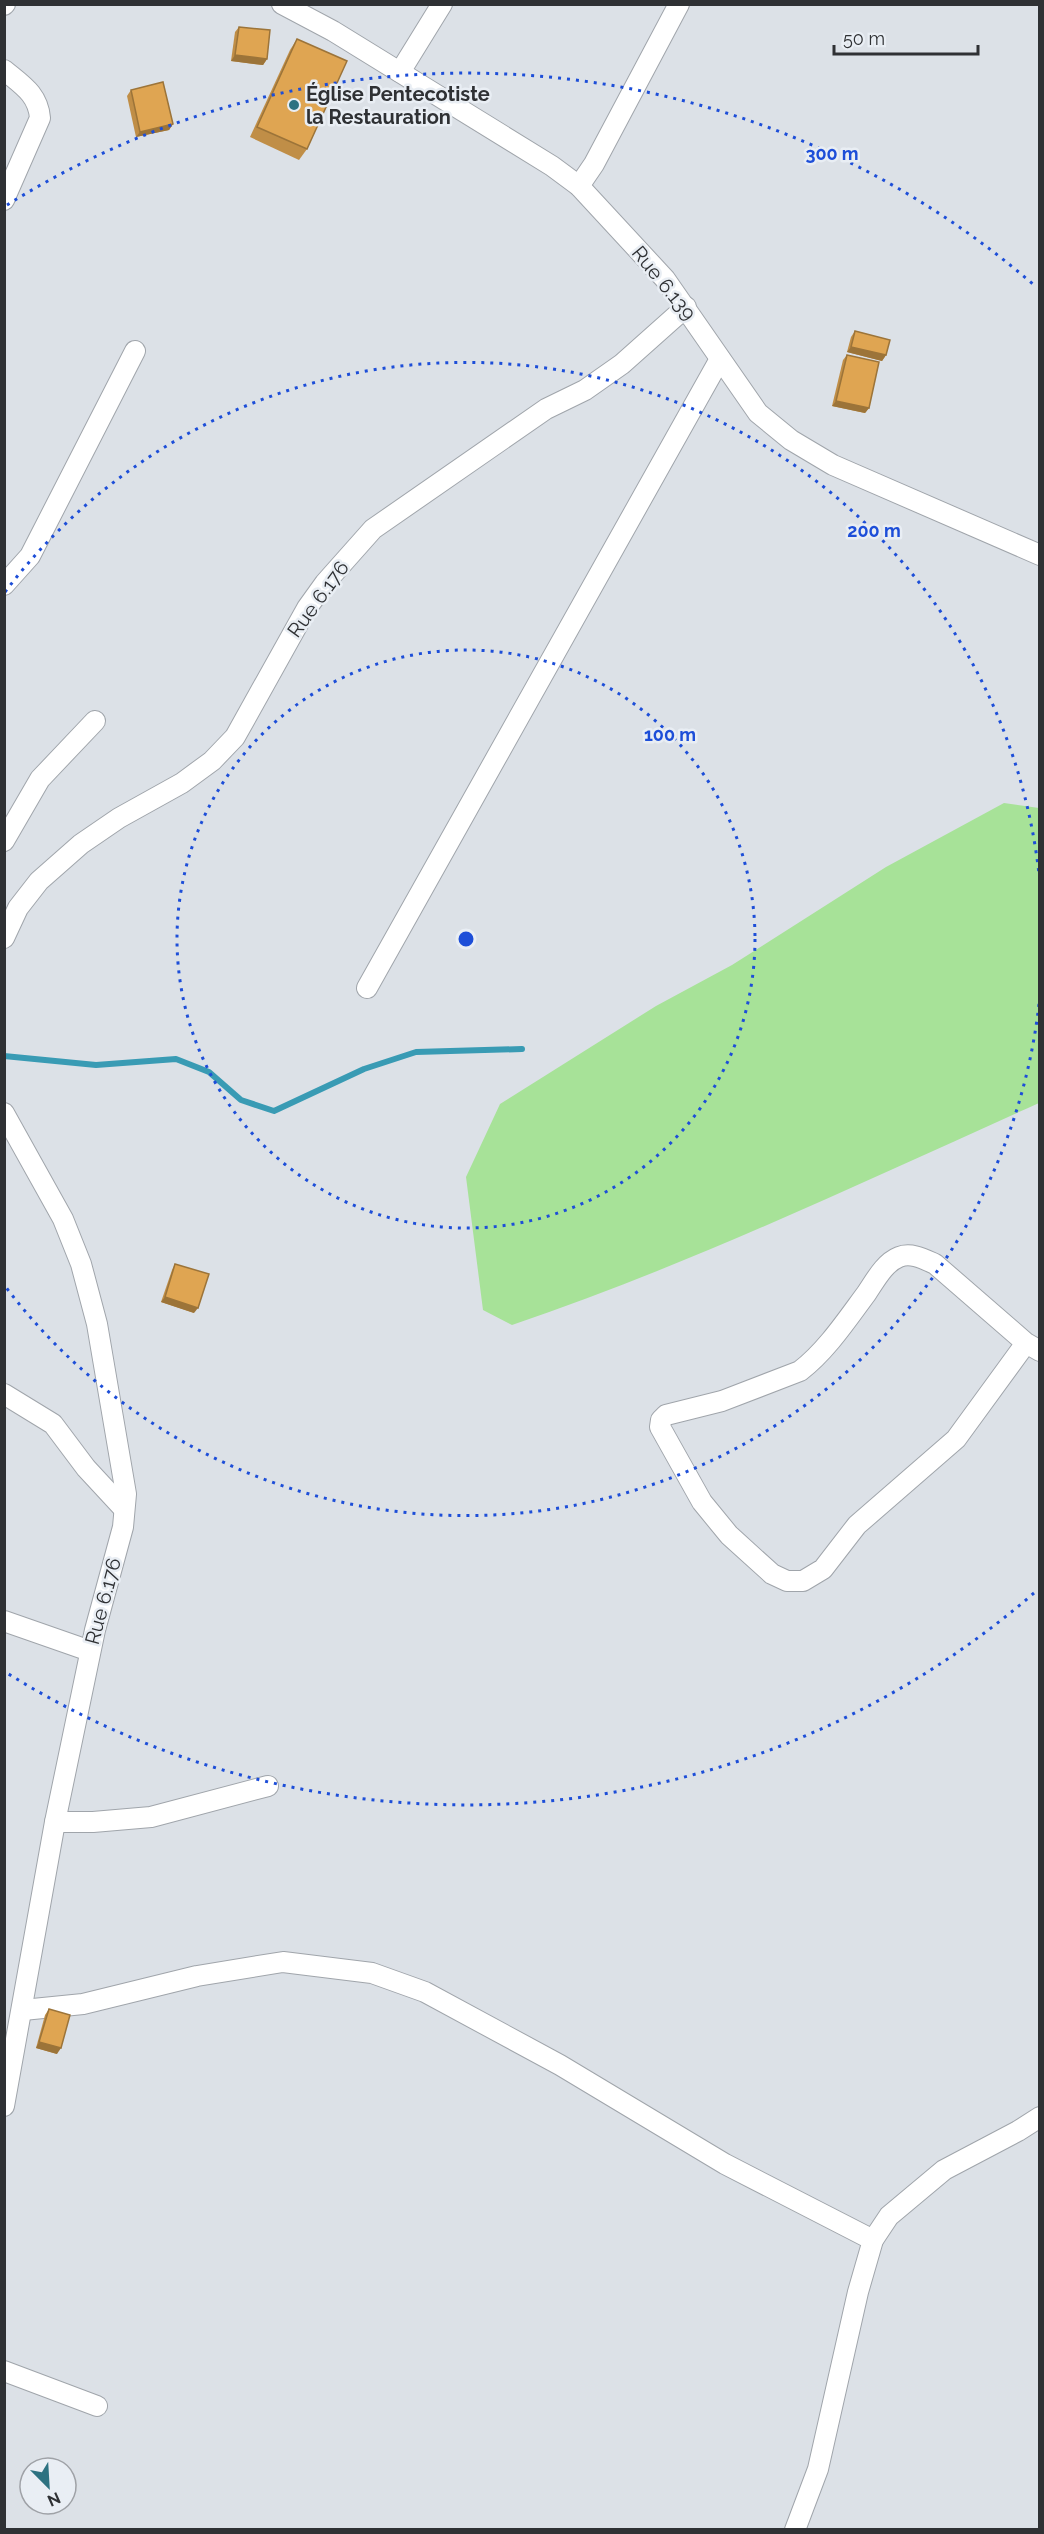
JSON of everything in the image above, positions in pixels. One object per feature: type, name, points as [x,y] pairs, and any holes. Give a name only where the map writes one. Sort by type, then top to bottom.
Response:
[{"type":"street","name":"Rue 6.139","points":[[282,4],[333,31],[400,72],[552,166],[579,186],[665,279],[758,413],[791,440],[833,465],[1040,555]]},
{"type":"street","points":[[400,72],[442,4]]},
{"type":"street","points":[[579,186],[594,164],[679,4]]},
{"type":"street","points":[[4,70],[33,94],[39,106],[40,118],[4,200]]},
{"type":"street","name":"Rue 6.176","points":[[7,926],[39,881],[81,844],[118,818],[182,783],[212,761],[235,736],[307,608],[325,583],[373,529],[546,409],[585,390],[622,364],[686,307]]},
{"type":"street","points":[[4,585],[30,556],[135,351]]},
{"type":"street","points":[[367,988],[720,359]]},
{"type":"street","points":[[4,841],[40,779],[95,721]]},
{"type":"street","name":"Rue 6.176","points":[[4,1113],[63,1219],[81,1264],[99,1335],[126,1494],[123,1527],[90,1651],[55,1822],[4,2106]]},
{"type":"street","points":[[901,1256],[918,1256],[935,1264],[1033,1347],[956,1439],[857,1525],[823,1569],[803,1581],[787,1581],[772,1575],[729,1535],[702,1502],[660,1428],[661,1420],[666,1414],[722,1401],[800,1371],[810,1363],[841,1327],[888,1264],[901,1256]]},
{"type":"street","points":[[4,1394],[53,1424],[86,1468],[124,1509]]},
{"type":"street","points":[[4,1621],[90,1651]]},
{"type":"street","points":[[55,1822],[93,1822],[151,1816],[268,1786]]},
{"type":"street","points":[[23,2010],[82,2004],[197,1976],[283,1962],[372,1972],[425,1992],[550,2059],[725,2164],[873,2240]]},
{"type":"street","points":[[795,2529],[818,2469],[858,2292],[873,2240],[890,2216],[944,2170],[1040,2117]]},
{"type":"street","points":[[4,2371],[97,2406]]},
{"type":"green space","points":[[1004,803],[1039,808],[1039,1103],[712,1249],[579,1301],[512,1325],[483,1310],[466,1177],[500,1104],[656,1006],[732,965],[886,867]]},
{"type":"building","points":[[239,27],[270,30],[267,59],[235,55]]},
{"type":"building","name":"Église Pentecotiste la Restauration","points":[[297,39],[347,61],[307,149],[257,127]]},
{"type":"building","points":[[163,82],[173,124],[140,132],[131,90]]},
{"type":"building","points":[[855,331],[890,340],[886,355],[851,347]]},
{"type":"building","points":[[847,355],[879,362],[869,408],[836,401]]},
{"type":"building","points":[[175,1264],[209,1274],[198,1308],[165,1297]]},
{"type":"building","points":[[49,2009],[70,2015],[61,2048],[39,2042]]},
{"type":"waterway","points":[[4,1056],[96,1065],[176,1059],[209,1072],[241,1100],[274,1111],[364,1069],[416,1052],[522,1049]]},
{"type":"place","name":"Église Pentecotiste la Restauration","points":[[294,105]]}]
